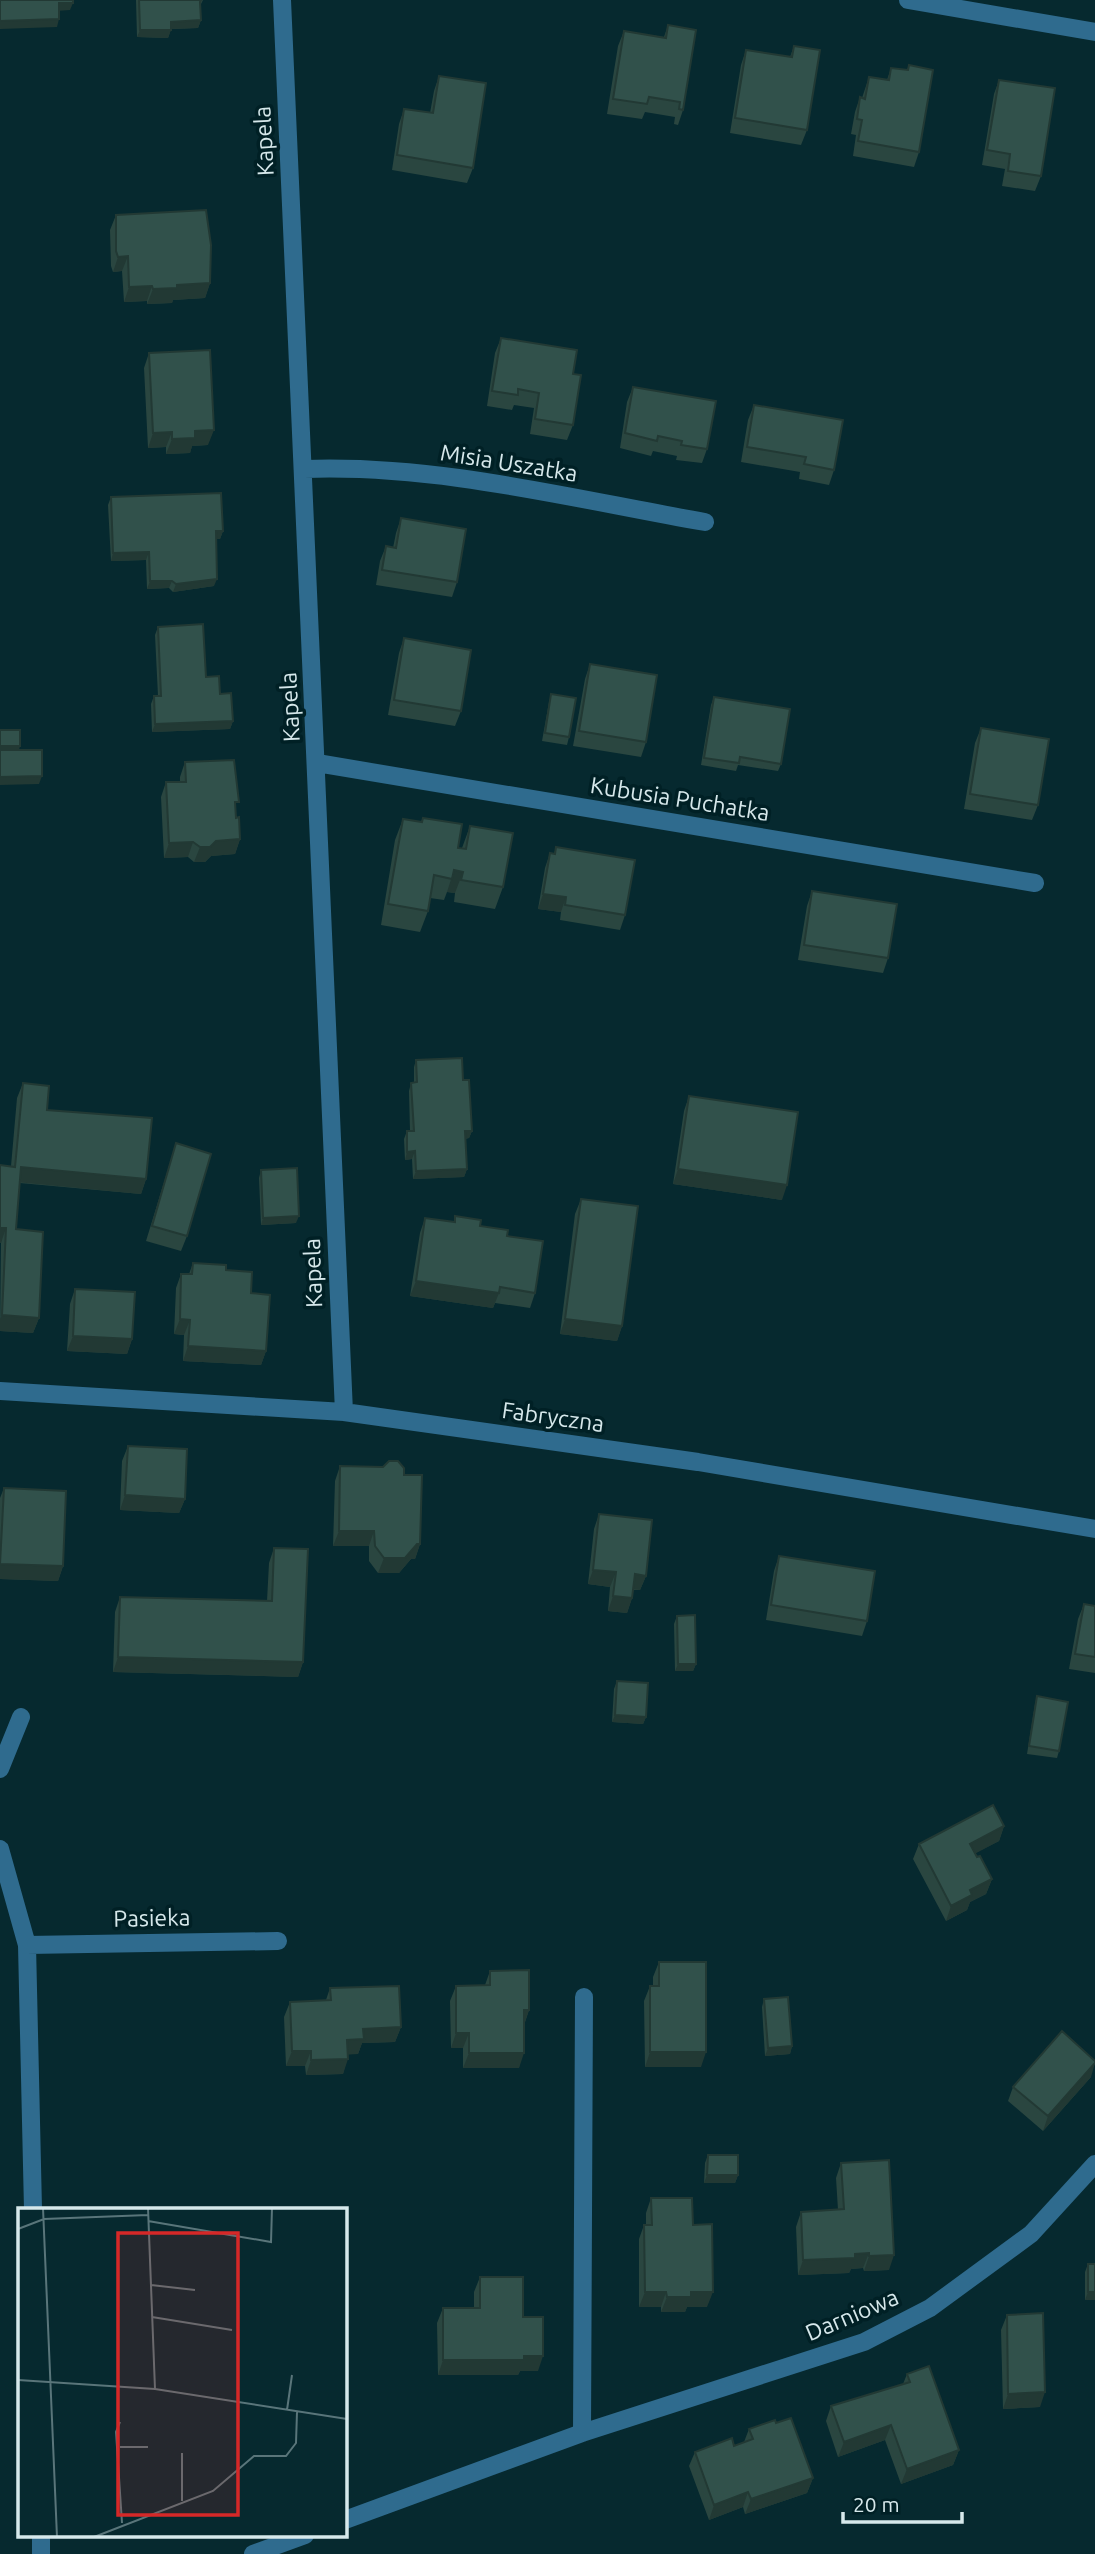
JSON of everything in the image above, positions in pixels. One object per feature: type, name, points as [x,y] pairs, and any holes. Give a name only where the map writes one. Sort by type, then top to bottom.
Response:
[{"type":"street","name":"Kapela","points":[[282,0],[344,1412]]},
{"type":"street","points":[[908,0],[1095,32]]},
{"type":"street","name":"Misia Uszatka","points":[[304,469],[355,467],[449,477],[705,522]]},
{"type":"street","name":"Kubusia Puchatka","points":[[317,763],[1035,883]]},
{"type":"street","name":"Fabryczna","points":[[0,1391],[344,1412],[698,1462],[1095,1530]]},
{"type":"street","points":[[0,1769],[21,1717]]},
{"type":"street","points":[[0,1849],[27,1945],[33,2208]]},
{"type":"street","name":"Pasieka","points":[[27,1945],[278,1941]]},
{"type":"street","points":[[582,2433],[584,1997]]},
{"type":"street","name":"Darniowa","points":[[346,2520],[582,2433],[864,2342],[930,2308],[1031,2234],[1095,2164]]},
{"type":"street","points":[[41,2536],[41,2554]]},
{"type":"street","points":[[253,2554],[302,2536]]},
{"type":"building","points":[[0,0],[73,0],[73,3],[59,3],[59,19],[0,21]]},
{"type":"building","points":[[139,0],[201,0],[201,20],[171,22],[171,30],[140,30]]},
{"type":"building","points":[[668,25],[696,30],[683,110],[679,109],[680,102],[649,97],[647,104],[613,99],[624,31],[666,38]]},
{"type":"building","points":[[794,46],[820,50],[807,130],[735,118],[746,50],[792,57]]},
{"type":"building","points":[[909,65],[933,70],[919,152],[858,141],[862,120],[857,119],[860,97],[865,99],[869,77],[889,80],[891,68],[908,70]]},
{"type":"building","points":[[439,76],[486,83],[473,168],[397,155],[404,109],[433,113]]},
{"type":"building","points":[[999,80],[1055,88],[1041,176],[1008,171],[1010,154],[987,150]]},
{"type":"building","points":[[206,210],[211,245],[210,283],[177,285],[177,288],[129,287],[128,256],[118,257],[116,251],[116,215]]},
{"type":"building","points":[[501,338],[577,350],[573,374],[581,375],[573,425],[535,419],[539,393],[518,389],[518,395],[492,391]]},
{"type":"building","points":[[210,350],[214,430],[195,431],[195,438],[172,439],[172,432],[153,433],[149,353]]},
{"type":"building","points":[[633,387],[716,401],[707,449],[681,445],[682,441],[658,436],[657,441],[625,433]]},
{"type":"building","points":[[754,405],[843,420],[834,470],[804,464],[806,457],[747,447]]},
{"type":"building","points":[[221,493],[223,531],[216,531],[217,579],[176,584],[172,581],[150,581],[149,552],[113,553],[111,497]]},
{"type":"building","points":[[401,518],[466,529],[457,582],[382,570],[386,546],[396,548]]},
{"type":"building","points":[[203,624],[206,677],[219,676],[220,694],[231,693],[233,721],[155,724],[154,696],[161,696],[158,627]]},
{"type":"building","points":[[404,638],[471,650],[461,711],[394,700]]},
{"type":"building","points":[[590,664],[657,675],[646,742],[579,731]]},
{"type":"building","points":[[551,694],[576,698],[569,737],[545,733]]},
{"type":"building","points":[[714,697],[790,709],[781,764],[740,757],[739,763],[704,758]]},
{"type":"building","points":[[981,728],[1049,739],[1038,805],[970,794]]},
{"type":"building","points":[[0,730],[20,730],[20,746],[0,746]]},
{"type":"building","points":[[0,750],[42,750],[42,776],[0,777]]},
{"type":"building","points":[[234,760],[239,802],[235,802],[236,818],[239,817],[240,839],[216,841],[210,847],[200,847],[193,842],[169,843],[166,782],[186,782],[185,762]]},
{"type":"building","points":[[423,818],[462,824],[458,848],[466,849],[470,826],[513,833],[503,887],[461,880],[463,872],[454,870],[452,879],[434,875],[428,911],[388,904],[403,819],[422,822]]},
{"type":"building","points":[[556,847],[635,860],[625,915],[565,905],[566,897],[543,894],[550,853],[555,854]]},
{"type":"building","points":[[812,891],[897,904],[888,958],[804,945]]},
{"type":"building","points":[[462,1058],[463,1080],[469,1080],[472,1131],[465,1131],[467,1169],[416,1171],[415,1151],[407,1152],[407,1131],[414,1131],[411,1083],[417,1082],[416,1060]]},
{"type":"building","points":[[23,1083],[49,1086],[47,1110],[152,1118],[146,1179],[21,1167],[16,1229],[43,1232],[39,1318],[2,1315],[6,1228],[0,1228],[0,1165],[15,1167]]},
{"type":"building","points":[[689,1096],[798,1112],[787,1185],[678,1169]]},
{"type":"building","points":[[176,1143],[211,1154],[187,1236],[152,1226]]},
{"type":"building","points":[[297,1168],[299,1216],[263,1218],[261,1170]]},
{"type":"building","points":[[581,1199],[638,1206],[622,1326],[565,1319]]},
{"type":"building","points":[[455,1216],[481,1220],[480,1226],[508,1230],[507,1236],[543,1241],[535,1293],[500,1287],[499,1293],[416,1281],[425,1218],[455,1222]]},
{"type":"building","points":[[193,1263],[226,1265],[226,1270],[252,1272],[251,1293],[270,1295],[266,1351],[188,1346],[190,1320],[180,1319],[181,1274],[192,1274]]},
{"type":"building","points":[[75,1289],[135,1292],[132,1339],[73,1336]]},
{"type":"building","points":[[128,1446],[187,1449],[185,1499],[125,1495]]},
{"type":"building","points":[[389,1461],[398,1461],[404,1468],[404,1475],[422,1475],[420,1544],[405,1558],[384,1558],[375,1546],[374,1531],[339,1531],[340,1466],[383,1467]]},
{"type":"building","points":[[4,1488],[66,1491],[63,1566],[0,1564]]},
{"type":"building","points":[[599,1514],[652,1520],[646,1576],[635,1574],[632,1598],[613,1596],[616,1572],[593,1570]]},
{"type":"building","points":[[274,1548],[308,1549],[303,1662],[118,1657],[120,1597],[272,1601]]},
{"type":"building","points":[[779,1556],[875,1571],[867,1621],[771,1605]]},
{"type":"building","points":[[1084,1604],[1095,1606],[1095,1657],[1075,1654]]},
{"type":"building","points":[[695,1615],[696,1664],[678,1664],[677,1616]]},
{"type":"building","points":[[617,1681],[648,1683],[646,1717],[615,1715]]},
{"type":"building","points":[[1037,1696],[1068,1702],[1059,1751],[1029,1746]]},
{"type":"building","points":[[993,1805],[1004,1826],[970,1844],[992,1879],[970,1890],[972,1895],[951,1906],[919,1844]]},
{"type":"building","points":[[659,1962],[706,1962],[706,2052],[650,2052],[650,1986],[659,1986]]},
{"type":"building","points":[[529,1970],[529,2010],[524,2010],[524,2053],[469,2053],[469,2033],[456,2033],[456,1986],[490,1985],[490,1971]]},
{"type":"building","points":[[399,1986],[401,2027],[363,2029],[364,2039],[347,2040],[348,2059],[311,2060],[311,2051],[292,2051],[290,2002],[331,2000],[330,1988]]},
{"type":"building","points":[[788,1997],[792,2046],[768,2048],[764,1999]]},
{"type":"building","points":[[1062,2031],[1095,2063],[1048,2116],[1013,2087]]},
{"type":"building","points":[[708,2155],[738,2155],[738,2175],[707,2175]]},
{"type":"building","points":[[889,2160],[894,2255],[869,2256],[869,2253],[855,2254],[855,2258],[803,2260],[801,2212],[844,2209],[841,2163]]},
{"type":"building","points":[[651,2198],[692,2198],[693,2225],[712,2224],[713,2292],[691,2292],[691,2297],[667,2297],[666,2292],[645,2292],[644,2225],[652,2225]]},
{"type":"building","points":[[1088,2264],[1095,2264],[1095,2292],[1088,2292]]},
{"type":"building","points":[[480,2277],[523,2277],[523,2317],[543,2317],[543,2356],[524,2356],[524,2360],[443,2360],[443,2308],[480,2308]]},
{"type":"building","points":[[1043,2313],[1045,2392],[1008,2394],[1007,2315]]},
{"type":"building","points":[[929,2366],[959,2450],[907,2469],[891,2425],[844,2442],[831,2406],[910,2382],[907,2374]]},
{"type":"building","points":[[791,2418],[813,2478],[751,2499],[748,2492],[714,2505],[695,2452],[732,2438],[734,2446],[753,2439],[749,2429],[775,2420],[776,2423]]}]
